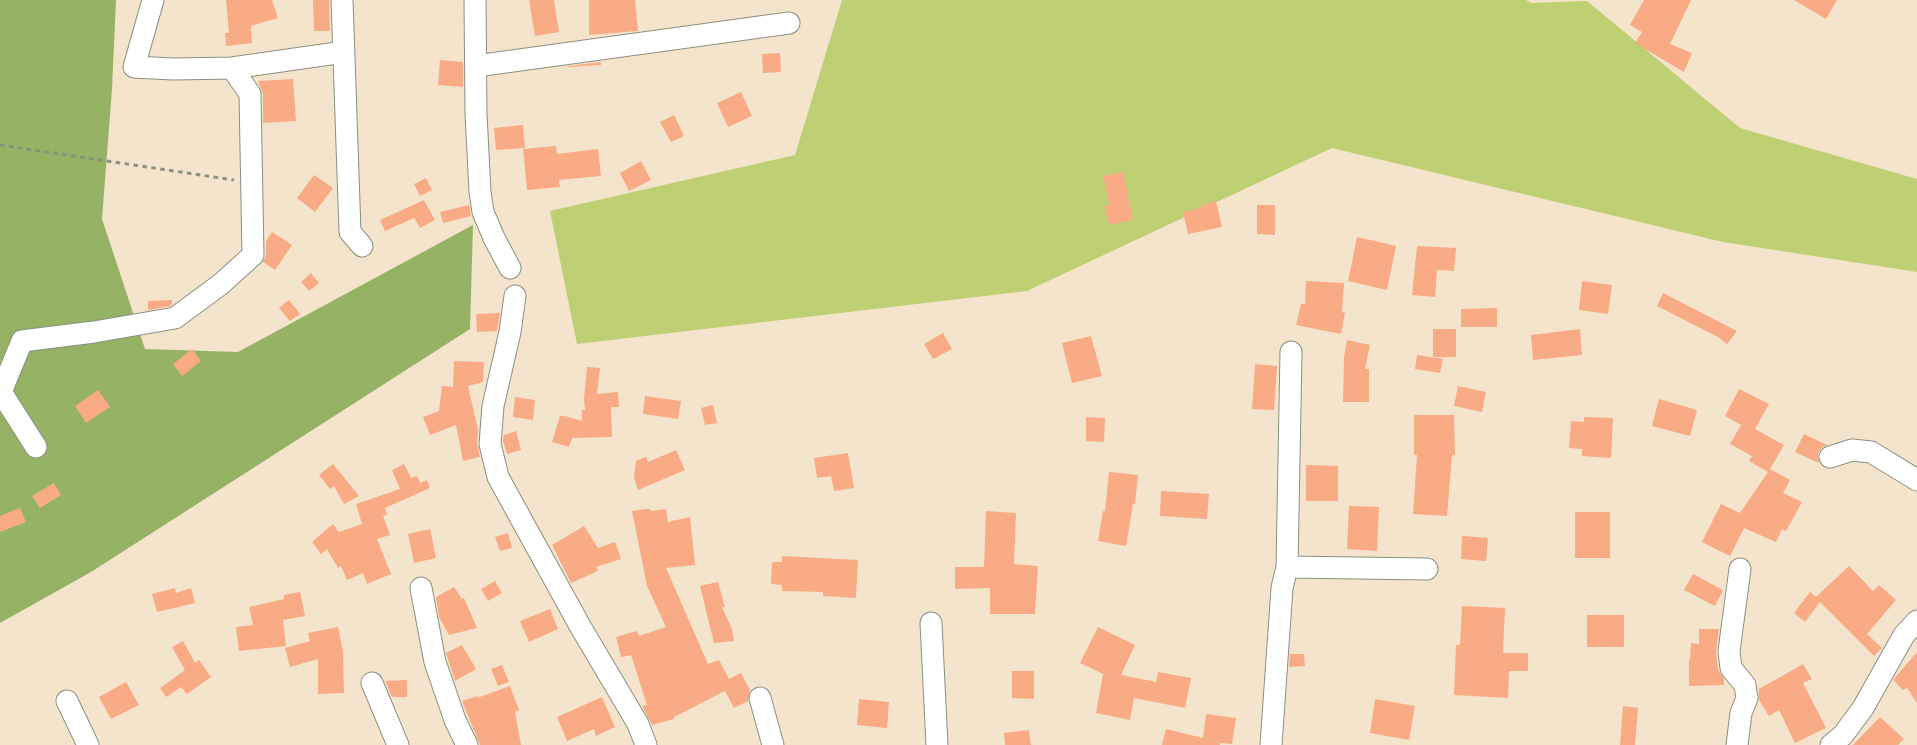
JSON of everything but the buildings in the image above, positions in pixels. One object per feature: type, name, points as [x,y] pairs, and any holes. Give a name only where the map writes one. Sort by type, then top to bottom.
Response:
[{"type":"street","points":[[153,0],[134,67],[232,68],[344,52]]},
{"type":"street","points":[[342,0],[351,232],[362,246]]},
{"type":"street","points":[[475,0],[477,136],[483,212],[510,268]]},
{"type":"street","points":[[476,66],[789,23]]},
{"type":"street","points":[[36,447],[1,392],[22,340],[94,332],[175,318],[221,284],[253,255],[250,94],[232,68]]},
{"type":"street","points":[[515,296],[510,332],[493,406],[490,444],[498,477],[580,626],[638,724],[646,745]]},
{"type":"street","points":[[1271,745],[1282,588],[1287,567],[1291,352]]},
{"type":"street","points":[[1830,457],[1852,450],[1871,452],[1917,480]]},
{"type":"street","points":[[1287,567],[1427,569]]},
{"type":"street","points":[[1737,745],[1741,713],[1747,698],[1745,685],[1731,669],[1729,651],[1740,569]]},
{"type":"street","points":[[421,588],[435,662],[466,745]]},
{"type":"street","points":[[1831,745],[1843,735],[1863,708],[1904,635],[1917,621]]},
{"type":"street","points":[[931,623],[937,745]]},
{"type":"street","points":[[372,683],[398,745]]},
{"type":"street","points":[[760,698],[773,745]]},
{"type":"street","points":[[67,701],[88,745]]},
{"type":"path","points":[[0,145],[252,182]]},
{"type":"green space","points":[[0,0],[116,0],[102,219],[145,349],[238,352],[473,225],[470,329],[91,572],[0,623]]},
{"type":"green space","points":[[842,0],[1526,0],[1531,3],[1587,1],[1740,128],[1917,179],[1917,272],[1723,242],[1332,148],[1027,291],[577,344],[550,211],[795,155]]}]
